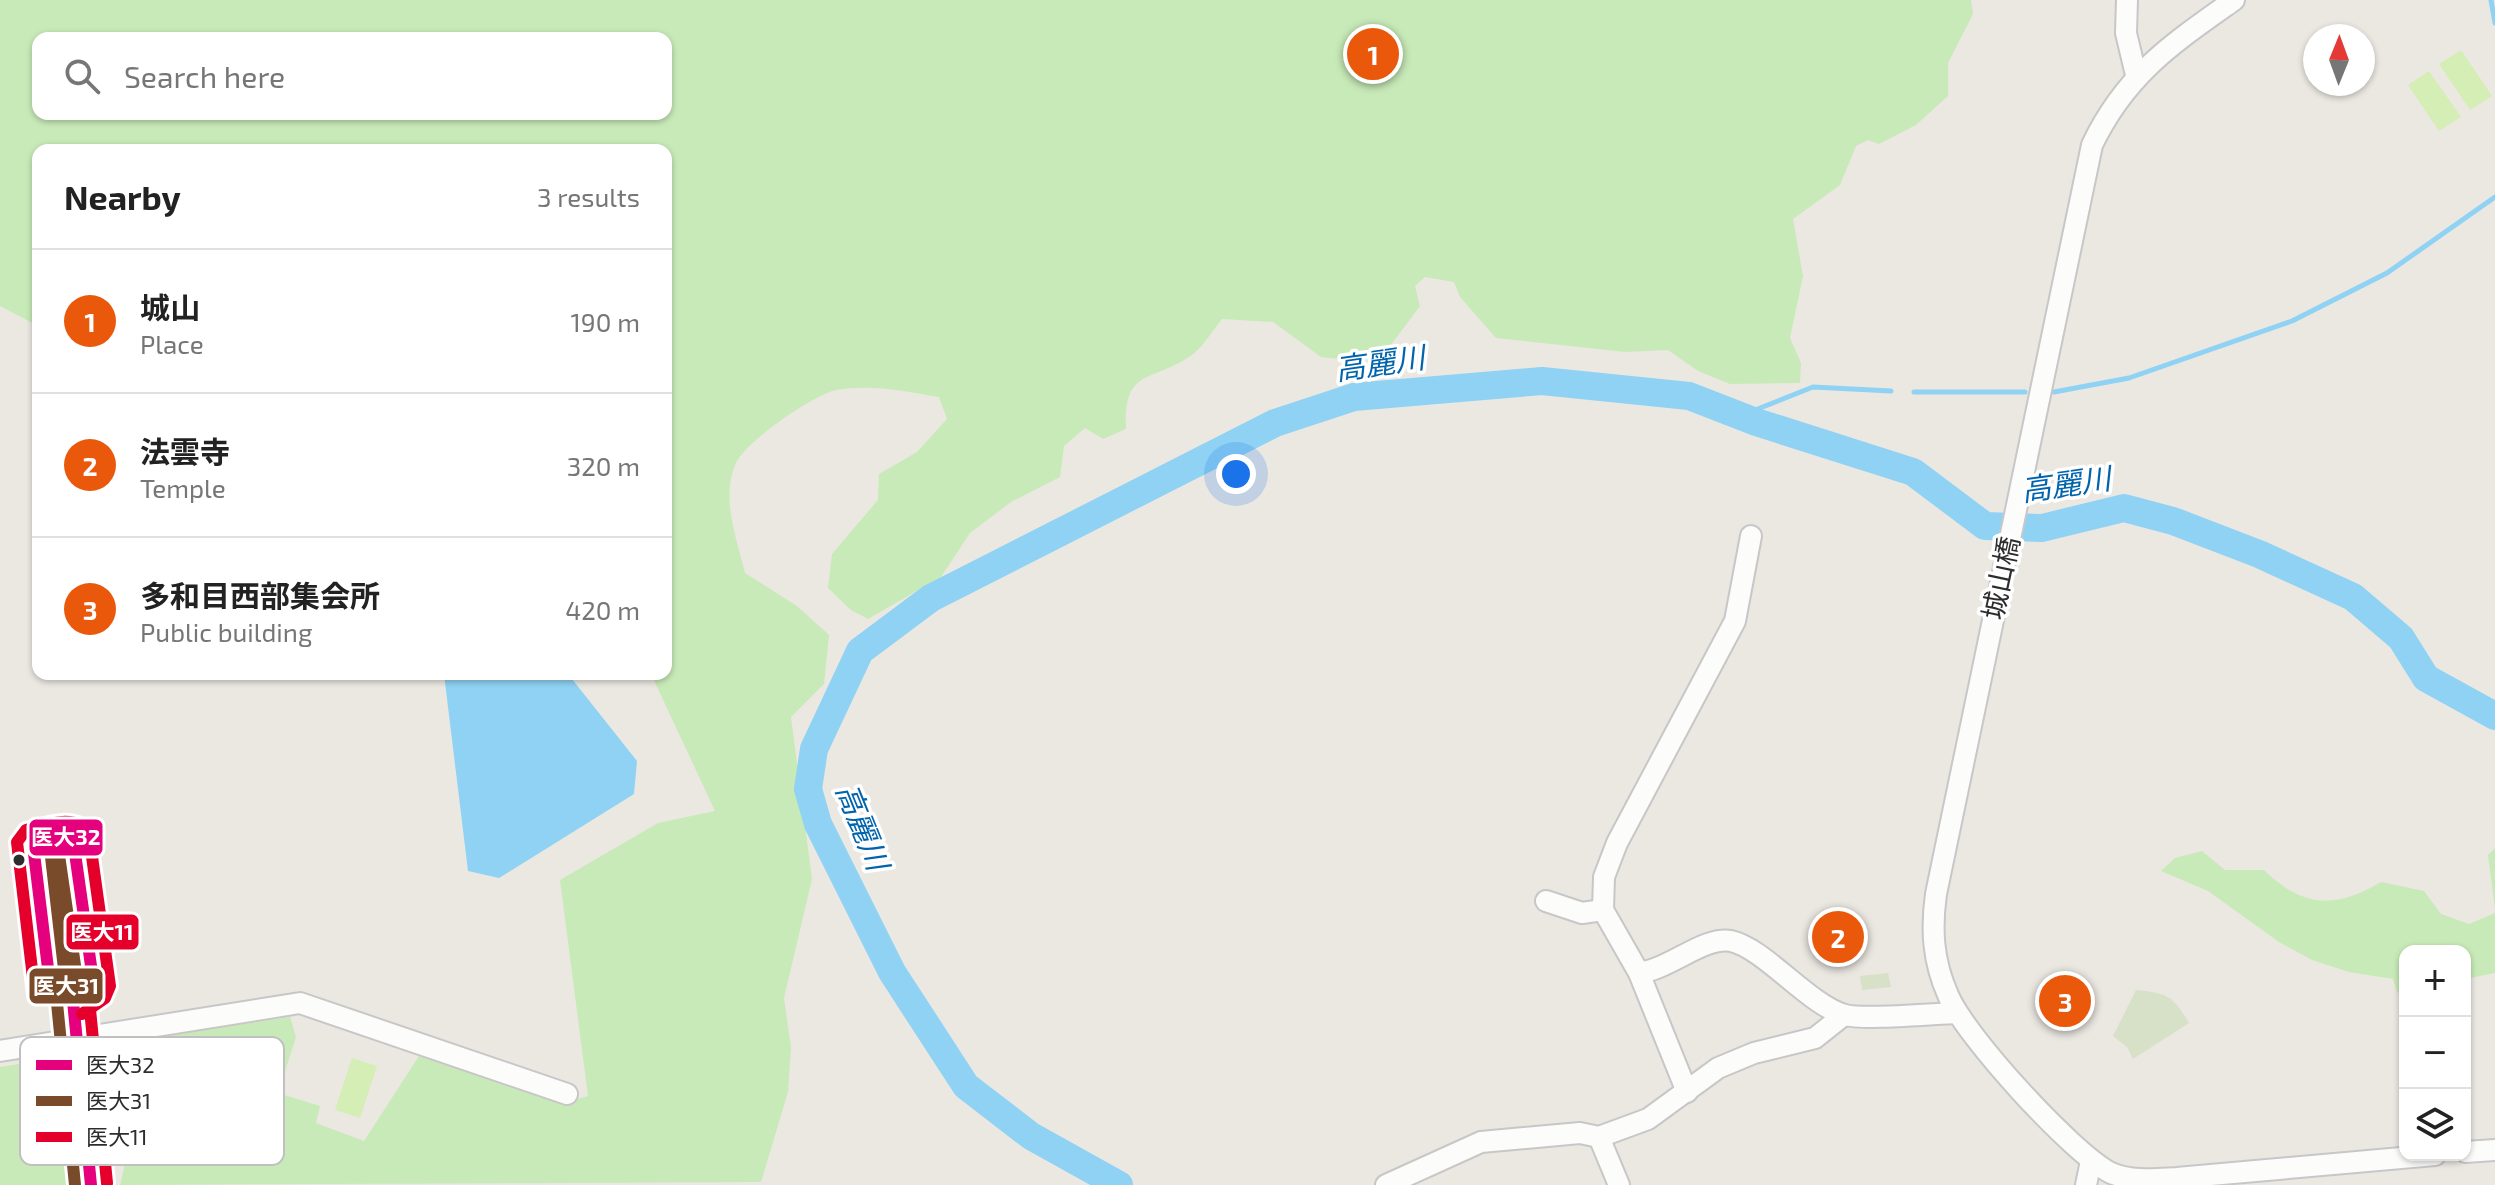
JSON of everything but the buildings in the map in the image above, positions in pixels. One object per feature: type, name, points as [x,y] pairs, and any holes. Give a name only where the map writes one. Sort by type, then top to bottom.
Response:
[{"type":"street","points":[[2127,0],[2127,44],[2136,75]]},
{"type":"street","name":"城山橋","points":[[2234,0],[2160,53],[2136,75],[2103,122],[2084,173],[1932,920],[1936,962],[1956,1013],[2069,1144],[2114,1174],[2138,1180],[2399,1158]]},
{"type":"street","points":[[1687,1092],[1639,973],[1603,910],[1604,877],[1617,843],[1735,621],[1751,536]]},
{"type":"street","points":[[1546,901],[1582,913],[1603,910]]},
{"type":"street","points":[[1639,973],[1656,971],[1712,941],[1730,941],[1748,948],[1782,975],[1844,1015],[1956,1013]]},
{"type":"street","points":[[88,1037],[300,1003],[567,1094]]},
{"type":"street","points":[[1386,1185],[1481,1142],[1580,1133],[1599,1137],[1648,1119],[1718,1068],[1754,1053],[1815,1038],[1844,1015]]},
{"type":"street","points":[[0,1051],[20,1048]]},
{"type":"street","points":[[1599,1137],[1619,1185]]},
{"type":"street","points":[[2471,1152],[2495,1150]]},
{"type":"street","points":[[2086,1185],[2091,1161]]},
{"type":"green space","points":[[0,0],[1971,0],[1973,14],[1948,63],[1948,96],[1916,125],[1879,144],[1868,140],[1856,146],[1840,185],[1793,219],[1803,276],[1790,338],[1801,363],[1800,383],[1730,384],[1698,371],[1668,350],[1625,352],[1496,338],[1460,297],[1454,282],[1425,277],[1415,286],[1420,306],[1390,346],[1349,360],[1321,357],[1273,322],[1222,319],[1194,354],[1141,380],[1134,387],[1126,410],[1126,429],[1103,439],[1085,428],[1064,446],[1060,477],[1011,502],[970,533],[941,577],[868,619],[851,610],[828,588],[832,554],[878,500],[879,474],[917,452],[947,419],[939,397],[875,388],[836,390],[796,410],[751,445],[735,465],[730,492],[732,519],[745,573],[797,606],[829,635],[824,684],[791,717],[812,879],[784,998],[791,1047],[788,1092],[761,1182],[120,1185],[125,1165],[284,1165],[284,1095],[320,1106],[316,1123],[364,1141],[419,1056],[570,1101],[588,1096],[560,880],[658,823],[715,811],[654,680],[672,680],[672,144],[32,144],[32,323],[0,306]]},
{"type":"green space","points":[[2461,50],[2492,96],[2470,110],[2439,64]]},
{"type":"green space","points":[[2429,71],[2461,117],[2439,131],[2408,85]]},
{"type":"green space","points":[[2495,848],[2495,910],[2488,855]]},
{"type":"green space","points":[[2202,851],[2225,870],[2264,870],[2278,883],[2306,898],[2334,900],[2349,897],[2381,882],[2424,891],[2441,914],[2469,924],[2495,913],[2495,973],[2471,978],[2471,945],[2399,945],[2399,993],[2393,979],[2349,972],[2312,960],[2279,942],[2208,891],[2161,871],[2175,858]]},
{"type":"green space","points":[[1888,973],[1891,987],[1862,990],[1860,976]]},
{"type":"green space","points":[[2136,990],[2163,995],[2174,1001],[2189,1023],[2133,1059],[2127,1047],[2113,1036]]},
{"type":"green space","points":[[290,1017],[296,1037],[284,1074],[284,1037],[158,1037]]},
{"type":"green space","points":[[352,1058],[377,1066],[360,1118],[335,1110]]},
{"type":"green space","points":[[20,1064],[20,1165],[74,1165],[76,1185],[0,1185],[0,1067]]},
{"type":"water","points":[[445,680],[573,680],[637,761],[634,794],[499,878],[468,871]]},
{"type":"waterway","points":[[2491,0],[2495,23]]},
{"type":"waterway","points":[[2054,392],[2129,378],[2292,321],[2387,273],[2495,197]]},
{"type":"waterway","name":"高麗川","points":[[1119,1185],[1031,1136],[966,1086],[892,972],[818,824],[808,789],[814,749],[860,651],[931,598],[1275,423],[1354,397],[1542,381],[1689,396],[1756,422],[1913,472],[1985,526],[2042,528],[2124,508],[2173,521],[2259,554],[2353,597],[2401,638],[2426,678],[2495,716]]},
{"type":"waterway","points":[[1740,416],[1813,387],[1891,391]]},
{"type":"waterway","points":[[1914,392],[2025,392]]},
{"type":"transit line","name":"医大11","points":[[35,995],[17,842],[26,830],[69,822],[84,828],[89,835],[110,986],[105,998],[82,1014]]},
{"type":"transit line","name":"医大32","points":[[51,993],[33,845],[68,837],[73,839],[94,987],[73,1001]]},
{"type":"transit line","name":"医大31","points":[[59,855],[77,979],[66,986],[51,857],[59,855]]},
{"type":"transit line","name":"医大11","points":[[89,999],[93,1037]]},
{"type":"transit line","name":"医大32","points":[[73,1001],[77,1037]]},
{"type":"transit line","name":"医大31","points":[[57,1003],[60,1037]]},
{"type":"transit line","name":"医大31","points":[[73,1165],[75,1185]]},
{"type":"transit line","name":"医大32","points":[[89,1165],[91,1185]]},
{"type":"transit line","name":"医大11","points":[[105,1165],[107,1183]]},
{"type":"place","name":"城山","points":[[1373,54]]},
{"type":"place","name":"法雲寺","points":[[1838,937]]},
{"type":"place","name":"多和目西部集会所","points":[[2065,1001]]}]
